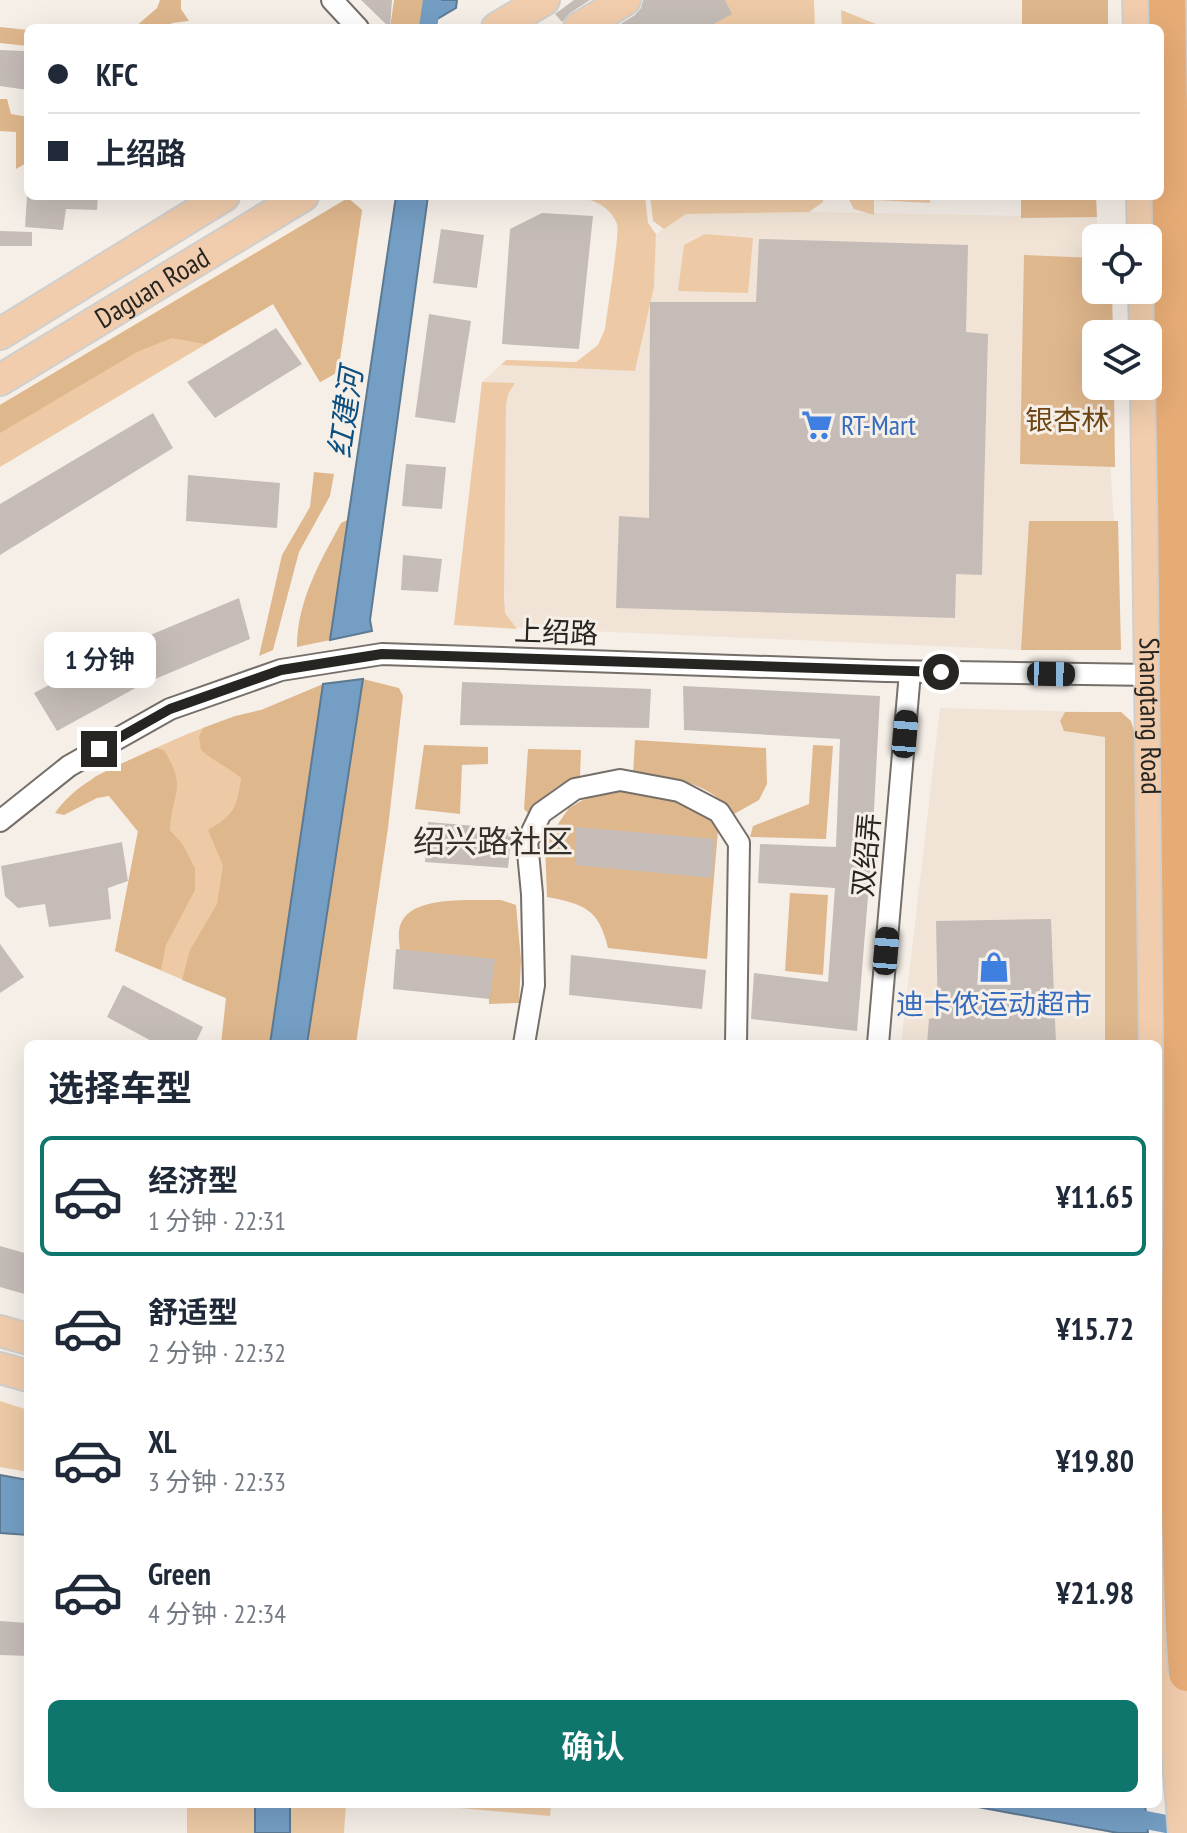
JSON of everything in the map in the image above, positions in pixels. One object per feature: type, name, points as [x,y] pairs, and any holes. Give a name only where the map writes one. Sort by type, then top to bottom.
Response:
[{"type":"highway","points":[[1167,0],[1183,1055],[1179,1414],[1182,1601],[1187,1673]]},
{"type":"main road","points":[[504,24],[544,0]]},
{"type":"main road","points":[[586,24],[625,0]]},
{"type":"main road","points":[[1138,0],[1139,24]]},
{"type":"main road","name":"Daguan Road","points":[[0,334],[218,200]]},
{"type":"main road","name":"Daguan Road","points":[[0,380],[296,200]]},
{"type":"main road","points":[[1142,200],[1143,224]]},
{"type":"main road","name":"Shangtang Road","points":[[1146,400],[1155,1040]]},
{"type":"main road","points":[[0,1331],[24,1338]]},
{"type":"main road","points":[[0,1368],[24,1375]]},
{"type":"main road","points":[[1162,1433],[1184,1833]]},
{"type":"street","points":[[332,0],[354,24]]},
{"type":"street","name":"上绍路","points":[[0,821],[69,766],[170,709],[281,670],[382,654],[910,672],[1152,675]]},
{"type":"street","name":"双绍弄","points":[[878,1040],[910,672]]},
{"type":"street","points":[[525,1040],[534,985],[532,894],[527,842],[541,813],[575,789],[620,780],[679,791],[719,812],[739,843],[736,1040]]},
{"type":"shaded area","points":[[685,0],[814,0],[815,24],[646,24]]},
{"type":"shaded area","points":[[841,10],[876,24],[842,24]]},
{"type":"shaded area","points":[[345,200],[350,200],[362,210],[338,372],[320,382],[273,304],[0,467],[0,405]]},
{"type":"shaded area","points":[[589,200],[645,200],[648,223],[656,234],[654,287],[635,371],[501,365],[506,360],[576,362],[598,345],[605,329],[617,231],[614,217],[599,204]]},
{"type":"shaded area","points":[[650,200],[823,200],[809,212],[686,214],[664,229],[653,221]]},
{"type":"shaded area","points":[[849,200],[874,200],[874,215],[854,209]]},
{"type":"shaded area","points":[[874,200],[930,200],[930,203]]},
{"type":"shaded area","points":[[809,212],[1097,217],[1097,224],[1082,224],[1082,304],[1096,304],[1096,320],[1082,320],[1082,400],[1107,400],[1121,650],[1021,650],[454,625],[482,382],[506,360],[635,371],[654,287],[656,234],[686,214]]},
{"type":"shaded area","points":[[705,234],[753,238],[748,293],[678,291],[684,245]]},
{"type":"shaded area","points":[[482,382],[515,383],[506,405],[504,599],[505,613],[517,629],[454,625]]},
{"type":"shaded area","points":[[940,708],[1097,712],[1105,737],[1105,1040],[901,1040]]},
{"type":"shaded area","points":[[261,710],[226,998],[115,951],[138,832],[94,777],[196,730]]},
{"type":"shaded area","points":[[0,1401],[24,1409],[24,1471],[0,1467]]},
{"type":"shaded area","points":[[187,1808],[255,1808],[255,1833],[187,1833]]},
{"type":"shaded area","points":[[290,1808],[346,1808],[344,1833],[290,1833]]},
{"type":"shaded area","points":[[460,1808],[551,1808],[550,1816]]},
{"type":"green space","points":[[160,0],[181,0],[181,9],[189,21],[139,24],[157,8]]},
{"type":"green space","points":[[394,0],[426,0],[423,24],[391,24]]},
{"type":"green space","points":[[1022,0],[1108,0],[1108,24],[1022,24]]},
{"type":"green space","points":[[0,27],[24,30],[24,46],[0,43]]},
{"type":"green space","points":[[0,99],[7,99],[11,114],[24,116],[24,164],[16,169],[16,132],[0,131]]},
{"type":"green space","points":[[345,200],[350,200],[362,210],[338,372],[320,382],[273,304],[205,344],[172,338],[137,352],[0,433],[0,405]]},
{"type":"green space","points":[[1021,200],[1096,200],[1097,217],[1021,218]]},
{"type":"green space","name":"银杏林","points":[[1024,255],[1082,257],[1082,304],[1112,304],[1113,320],[1082,320],[1082,400],[1114,400],[1115,467],[1020,464]]},
{"type":"green space","points":[[314,472],[334,474],[330,496],[299,552],[273,650],[259,656],[282,555],[310,507]]},
{"type":"green space","points":[[349,519],[330,640],[297,647],[301,614],[311,582],[341,523]]},
{"type":"green space","name":"银杏林","points":[[1029,521],[1118,521],[1121,650],[1021,650]]},
{"type":"green space","points":[[363,679],[399,688],[403,696],[388,828],[357,1040],[308,1040]]},
{"type":"green space","points":[[323,684],[271,1040],[221,1040],[226,998],[182,980],[190,950],[217,904],[223,866],[208,830],[233,810],[241,778],[201,750],[199,737],[203,728],[261,710]]},
{"type":"green space","points":[[1065,712],[1121,712],[1131,721],[1136,736],[1141,1040],[1105,1040],[1105,737],[1064,731],[1060,721]]},
{"type":"green space","points":[[635,740],[766,748],[767,784],[759,800],[734,814],[713,794],[701,788],[662,777],[633,775]]},
{"type":"green space","points":[[424,745],[488,747],[488,764],[462,765],[460,814],[415,809]]},
{"type":"green space","points":[[813,745],[833,746],[826,839],[750,837],[753,826],[809,804]]},
{"type":"green space","points":[[156,748],[164,750],[177,782],[170,830],[183,845],[195,868],[195,890],[166,945],[161,970],[115,951],[138,831],[109,796],[97,798],[64,815],[55,813],[88,782]]},
{"type":"green space","points":[[528,749],[581,750],[580,777],[551,791],[531,816],[524,809]]},
{"type":"green space","points":[[615,791],[666,797],[712,818],[718,831],[707,959],[608,948],[600,925],[588,910],[571,902],[547,897],[545,845],[560,821],[569,808],[583,800]]},
{"type":"green space","points":[[790,893],[828,895],[823,975],[785,971]]},
{"type":"green space","points":[[457,900],[501,900],[516,905],[521,960],[519,1003],[489,1004],[489,991],[401,963],[399,931],[403,919],[413,910]]},
{"type":"water","points":[[426,0],[457,0],[456,8],[429,24],[423,24]]},
{"type":"water","points":[[395,200],[427,200],[370,620],[372,631],[330,640]]},
{"type":"water","points":[[363,679],[308,1040],[271,1040],[323,684]]},
{"type":"water","points":[[0,1475],[24,1479],[24,1535],[0,1533]]},
{"type":"water","points":[[255,1808],[290,1808],[290,1833],[255,1833]]},
{"type":"water","points":[[984,1808],[1145,1808],[1148,1833],[1118,1833]]},
{"type":"building","points":[[361,0],[392,0],[390,24],[386,24]]},
{"type":"building","points":[[574,0],[590,0],[562,22],[555,14]]},
{"type":"building","points":[[643,0],[725,0],[732,14],[713,24],[620,24],[641,8]]},
{"type":"building","points":[[0,50],[24,51],[24,89],[0,86]]},
{"type":"building","points":[[27,200],[98,200],[97,210],[66,209],[63,230],[25,227]]},
{"type":"building","points":[[542,213],[593,216],[579,349],[502,344],[510,229]]},
{"type":"building","points":[[441,229],[484,235],[477,288],[433,283]]},
{"type":"building","points":[[0,231],[32,232],[32,246],[0,246]]},
{"type":"building","name":"RT-Mart","points":[[759,239],[968,245],[966,332],[988,334],[982,575],[956,574],[955,618],[616,608],[619,516],[649,518],[650,302],[756,302]]},
{"type":"building","points":[[429,314],[471,321],[455,423],[415,417]]},
{"type":"building","points":[[276,328],[302,364],[215,418],[187,382]]},
{"type":"building","points":[[153,413],[173,448],[0,555],[0,504]]},
{"type":"building","points":[[406,464],[446,467],[442,509],[402,506]]},
{"type":"building","points":[[188,475],[280,483],[277,528],[186,521]]},
{"type":"building","points":[[403,555],[442,559],[438,592],[401,590]]},
{"type":"building","points":[[239,598],[250,639],[141,685],[57,731],[34,693],[119,648]]},
{"type":"building","points":[[462,682],[651,689],[649,728],[460,725]]},
{"type":"building","points":[[683,686],[880,696],[872,848],[857,1031],[751,1019],[754,973],[828,982],[835,888],[758,883],[760,844],[836,847],[840,739],[684,730]]},
{"type":"building","points":[[428,822],[512,829],[508,868],[425,862]]},
{"type":"building","points":[[576,827],[715,839],[712,878],[575,865]]},
{"type":"building","points":[[122,842],[128,881],[108,888],[111,919],[49,927],[45,904],[18,908],[5,896],[1,866]]},
{"type":"building","name":"迪卡侬运动超市","points":[[1051,919],[1056,1040],[927,1040],[929,1019],[938,1017],[936,921]]},
{"type":"building","points":[[0,944],[24,977],[0,993]]},
{"type":"building","points":[[396,949],[495,959],[490,999],[393,989]]},
{"type":"building","points":[[571,955],[706,970],[702,1009],[569,995]]},
{"type":"building","points":[[123,985],[203,1027],[197,1040],[150,1040],[107,1017]]},
{"type":"building","points":[[0,1246],[24,1253],[24,1294],[0,1287]]},
{"type":"building","points":[[0,1621],[24,1623],[24,1656],[0,1655]]},
{"type":"waterway","name":"红建河","points":[[429,24],[432,0]]},
{"type":"waterway","points":[[1125,1816],[1187,1828]]},
{"type":"place","name":"RT-Mart","points":[[817,425]]},
{"type":"place","name":"迪卡侬运动超市","points":[[994,967]]},
{"type":"district","name":"绍兴路社区","points":[[493,842]]},
{"type":"route","points":[[99,749],[170,709],[281,670],[382,654],[941,672]]}]
